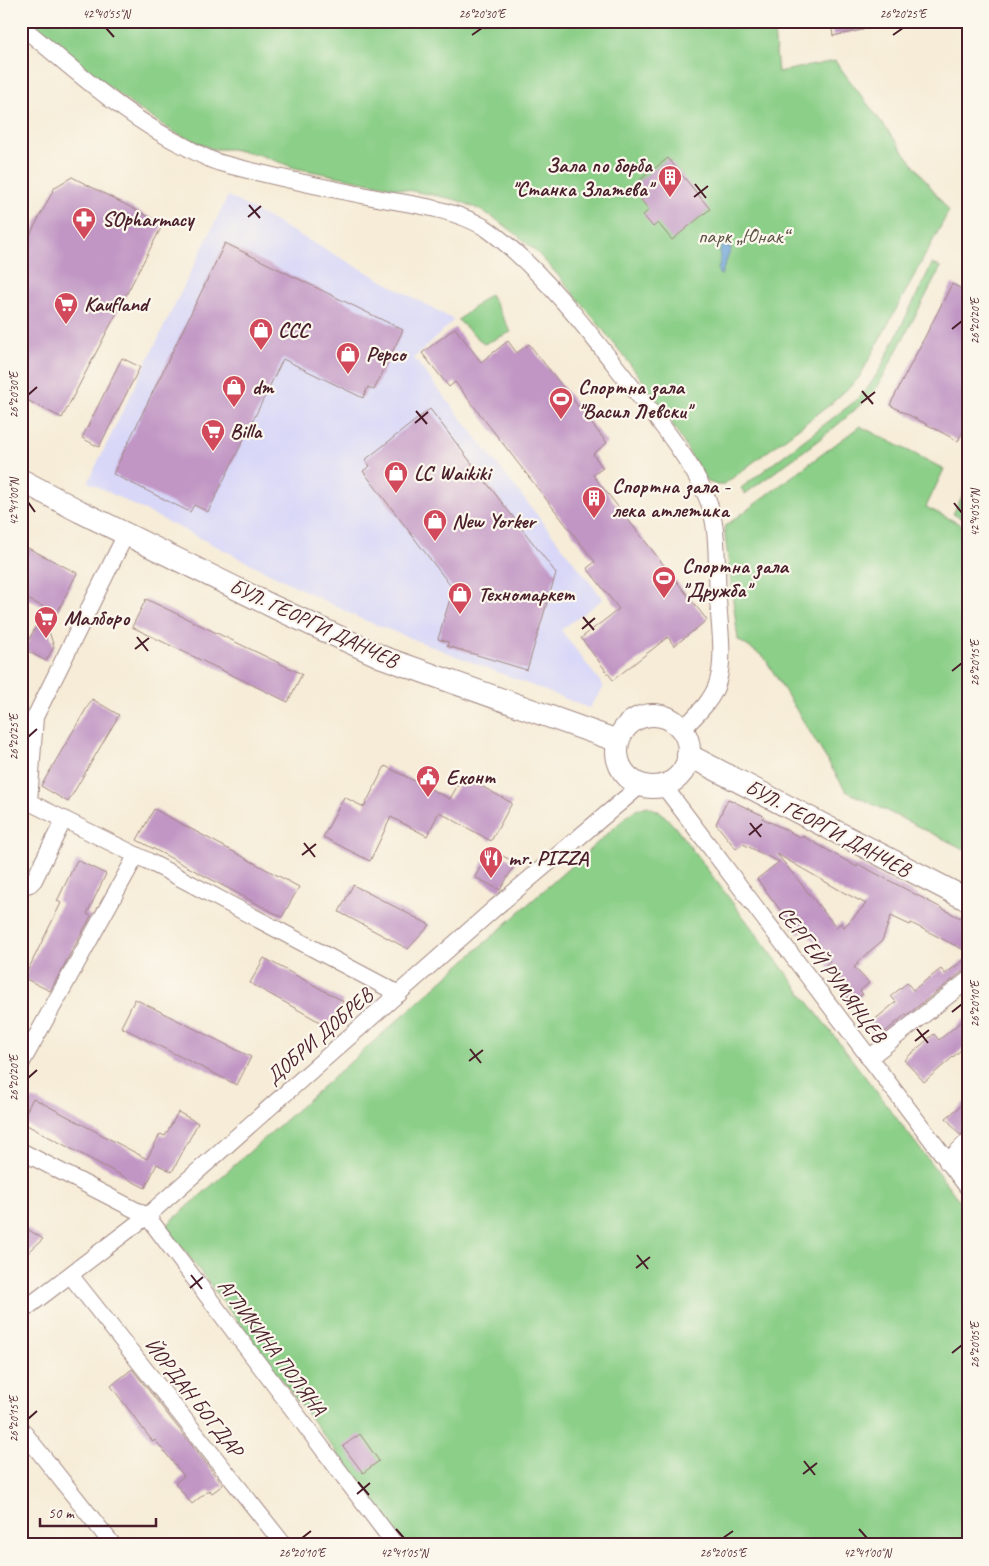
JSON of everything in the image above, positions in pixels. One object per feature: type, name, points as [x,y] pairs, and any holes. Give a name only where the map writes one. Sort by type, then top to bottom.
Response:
[{"type":"main road","name":"БУЛ. ГЕОРГИ ДАНЧЕВ","points":[[21,480],[79,511],[274,607],[382,656],[618,741]]},
{"type":"main road","points":[[646,716],[658,716],[669,719],[682,730],[688,744],[688,755],[682,771],[674,780],[664,785],[652,787],[641,785],[627,776],[621,767],[618,757],[618,741],[627,726],[646,716]]},
{"type":"main road","name":"БУЛ. ГЕОРГИ ДАНЧЕВ","points":[[688,755],[968,900]]},
{"type":"street","points":[[21,26],[128,113],[171,140],[223,164],[251,169],[284,179],[429,207],[473,222],[487,229],[501,240],[554,290],[660,424],[694,475],[709,504],[714,524],[721,653],[720,672],[718,683],[707,703],[682,730]]},
{"type":"street","points":[[126,534],[35,717],[25,800],[399,994]]},
{"type":"street","name":"ДОБРИ ДОБРЕВ","points":[[21,1312],[71,1276],[147,1216],[496,907],[641,785]]},
{"type":"street","name":"СЕРГЕЙ РУМЯНЦЕВ","points":[[664,785],[968,1188]]},
{"type":"street","points":[[21,887],[30,884],[34,880],[64,819]]},
{"type":"street","points":[[21,1064],[136,856]]},
{"type":"street","points":[[869,1058],[968,980]]},
{"type":"street","points":[[947,1162],[968,1141]]},
{"type":"street","name":"АГЛИКИНА ПОЛЯНА","points":[[21,1150],[147,1216],[393,1542],[393,1545]]},
{"type":"street","name":"ЙОРДАН БОГДАР","points":[[71,1276],[284,1545]]},
{"type":"street","points":[[21,1429],[113,1545]]},
{"type":"shaded area","points":[[228,196],[454,320],[414,358],[603,599],[561,630],[604,687],[589,708],[359,618],[88,482]]},
{"type":"green space","name":"парк „Юнак“","points":[[28,21],[773,21],[778,72],[835,61],[949,211],[859,378],[832,403],[723,485],[716,485],[706,481],[656,399],[629,362],[577,298],[530,246],[494,218],[474,207],[453,199],[295,168],[260,155],[231,149],[212,149],[174,132],[131,104]]},
{"type":"green space","points":[[932,264],[941,267],[877,388],[830,431],[745,494],[741,488],[854,402],[867,389],[879,371]]},
{"type":"green space","points":[[490,294],[511,332],[484,344],[458,320]]},
{"type":"green space","points":[[860,426],[944,469],[926,507],[968,528],[968,851],[846,791],[764,657],[738,640],[724,527]]},
{"type":"green space","points":[[968,485],[968,522],[953,514]]},
{"type":"green space","points":[[647,806],[661,812],[675,827],[968,1212],[968,1545],[406,1545],[166,1226],[633,811]]},
{"type":"water","points":[[726,243],[730,245],[731,249],[721,275],[718,271],[720,251],[721,247]]},
{"type":"building","points":[[831,21],[876,21],[877,27],[833,36]]},
{"type":"building","name":"Зала по борба \"Станка Златева\"","points":[[668,158],[710,209],[672,240],[658,223],[653,227],[643,215],[649,210],[631,187]]},
{"type":"building","name":"Kaufland","points":[[72,177],[163,224],[62,418],[21,397],[21,252],[55,187]]},
{"type":"building","points":[[225,243],[403,330],[374,390],[368,387],[363,398],[283,359],[208,512],[194,505],[190,512],[113,474]]},
{"type":"building","points":[[952,284],[968,292],[968,422],[958,441],[890,405]]},
{"type":"building","name":"Спортна зала - лека атлетика","points":[[455,328],[481,362],[508,341],[517,353],[529,344],[607,443],[593,454],[603,468],[593,475],[707,620],[674,646],[668,637],[613,680],[581,638],[619,609],[587,568],[595,562],[455,382],[449,387],[422,353]]},
{"type":"building","points":[[122,358],[140,367],[99,447],[82,438]]},
{"type":"building","points":[[430,409],[556,573],[527,670],[447,646],[448,642],[438,639],[453,589],[363,471],[370,466],[365,460]]},
{"type":"building","points":[[28,548],[77,573],[57,613],[21,596],[21,562]]},
{"type":"building","points":[[146,599],[302,674],[288,702],[132,627]]},
{"type":"building","points":[[43,613],[54,647],[46,661],[24,649]]},
{"type":"building","points":[[92,699],[119,715],[68,802],[41,786]]},
{"type":"building","points":[[385,766],[450,799],[463,776],[512,803],[491,841],[439,812],[427,836],[391,817],[370,861],[323,837],[344,797],[364,807]]},
{"type":"building","points":[[728,799],[764,816],[762,818],[802,838],[803,836],[857,867],[858,864],[968,922],[968,952],[911,923],[910,925],[891,916],[882,941],[857,962],[858,964],[854,967],[869,983],[860,991],[863,994],[852,1003],[841,990],[844,987],[826,965],[830,961],[804,930],[798,934],[757,879],[779,862],[743,844],[736,849],[716,824]],"holes":[[[777,854],[866,904],[844,927],[841,923],[836,927]]]},
{"type":"building","points":[[154,809],[299,887],[282,917],[137,840]]},
{"type":"building","points":[[490,849],[516,863],[500,890],[475,877]]},
{"type":"building","points":[[77,860],[106,874],[87,914],[91,916],[50,991],[24,978],[61,903],[57,901]]},
{"type":"building","points":[[353,885],[430,925],[408,949],[339,912]]},
{"type":"building","points":[[968,957],[968,970],[962,972],[906,1014],[877,1039],[867,1026],[896,1002],[891,996],[907,983],[913,990],[941,969],[945,974]]},
{"type":"building","points":[[264,958],[343,1001],[329,1027],[250,983]]},
{"type":"building","points":[[135,999],[251,1057],[237,1085],[121,1027]]},
{"type":"building","points":[[968,1016],[968,1044],[924,1082],[904,1060],[934,1034],[939,1040]]},
{"type":"building","points":[[33,1098],[147,1159],[160,1134],[165,1136],[178,1112],[198,1123],[172,1172],[157,1164],[145,1188],[21,1122]]},
{"type":"building","points":[[968,1100],[968,1131],[960,1135],[946,1118]]},
{"type":"building","points":[[21,1225],[43,1239],[21,1259]]},
{"type":"building","points":[[132,1369],[223,1485],[212,1493],[209,1490],[192,1504],[175,1483],[184,1476],[155,1440],[153,1442],[111,1386]]},
{"type":"building","points":[[360,1434],[379,1461],[363,1473],[343,1446]]},
{"type":"place","name":"Зала по борба \"Станка Златева\"","points":[[670,198]]},
{"type":"place","name":"SOpharmacy","points":[[84,240]]},
{"type":"place","name":"Kaufland","points":[[66,325]]},
{"type":"place","name":"CCC","points":[[261,351]]},
{"type":"place","name":"Pepco","points":[[348,375]]},
{"type":"place","name":"dm","points":[[234,408]]},
{"type":"place","name":"Спортна зала \"Васил Левски\"","points":[[561,420]]},
{"type":"place","name":"Billa","points":[[213,452]]},
{"type":"place","name":"LC Waikiki","points":[[396,494]]},
{"type":"place","name":"Спортна зала - лека атлетика","points":[[594,519]]},
{"type":"place","name":"New Yorker","points":[[435,542]]},
{"type":"place","name":"Спортна зала \"Дружба\"","points":[[664,599]]},
{"type":"place","name":"Техномаркет","points":[[460,615]]},
{"type":"place","name":"Малборо","points":[[46,639]]},
{"type":"place","name":"Еконт","points":[[428,798]]},
{"type":"place","name":"mr. PIZZA","points":[[491,879]]}]
